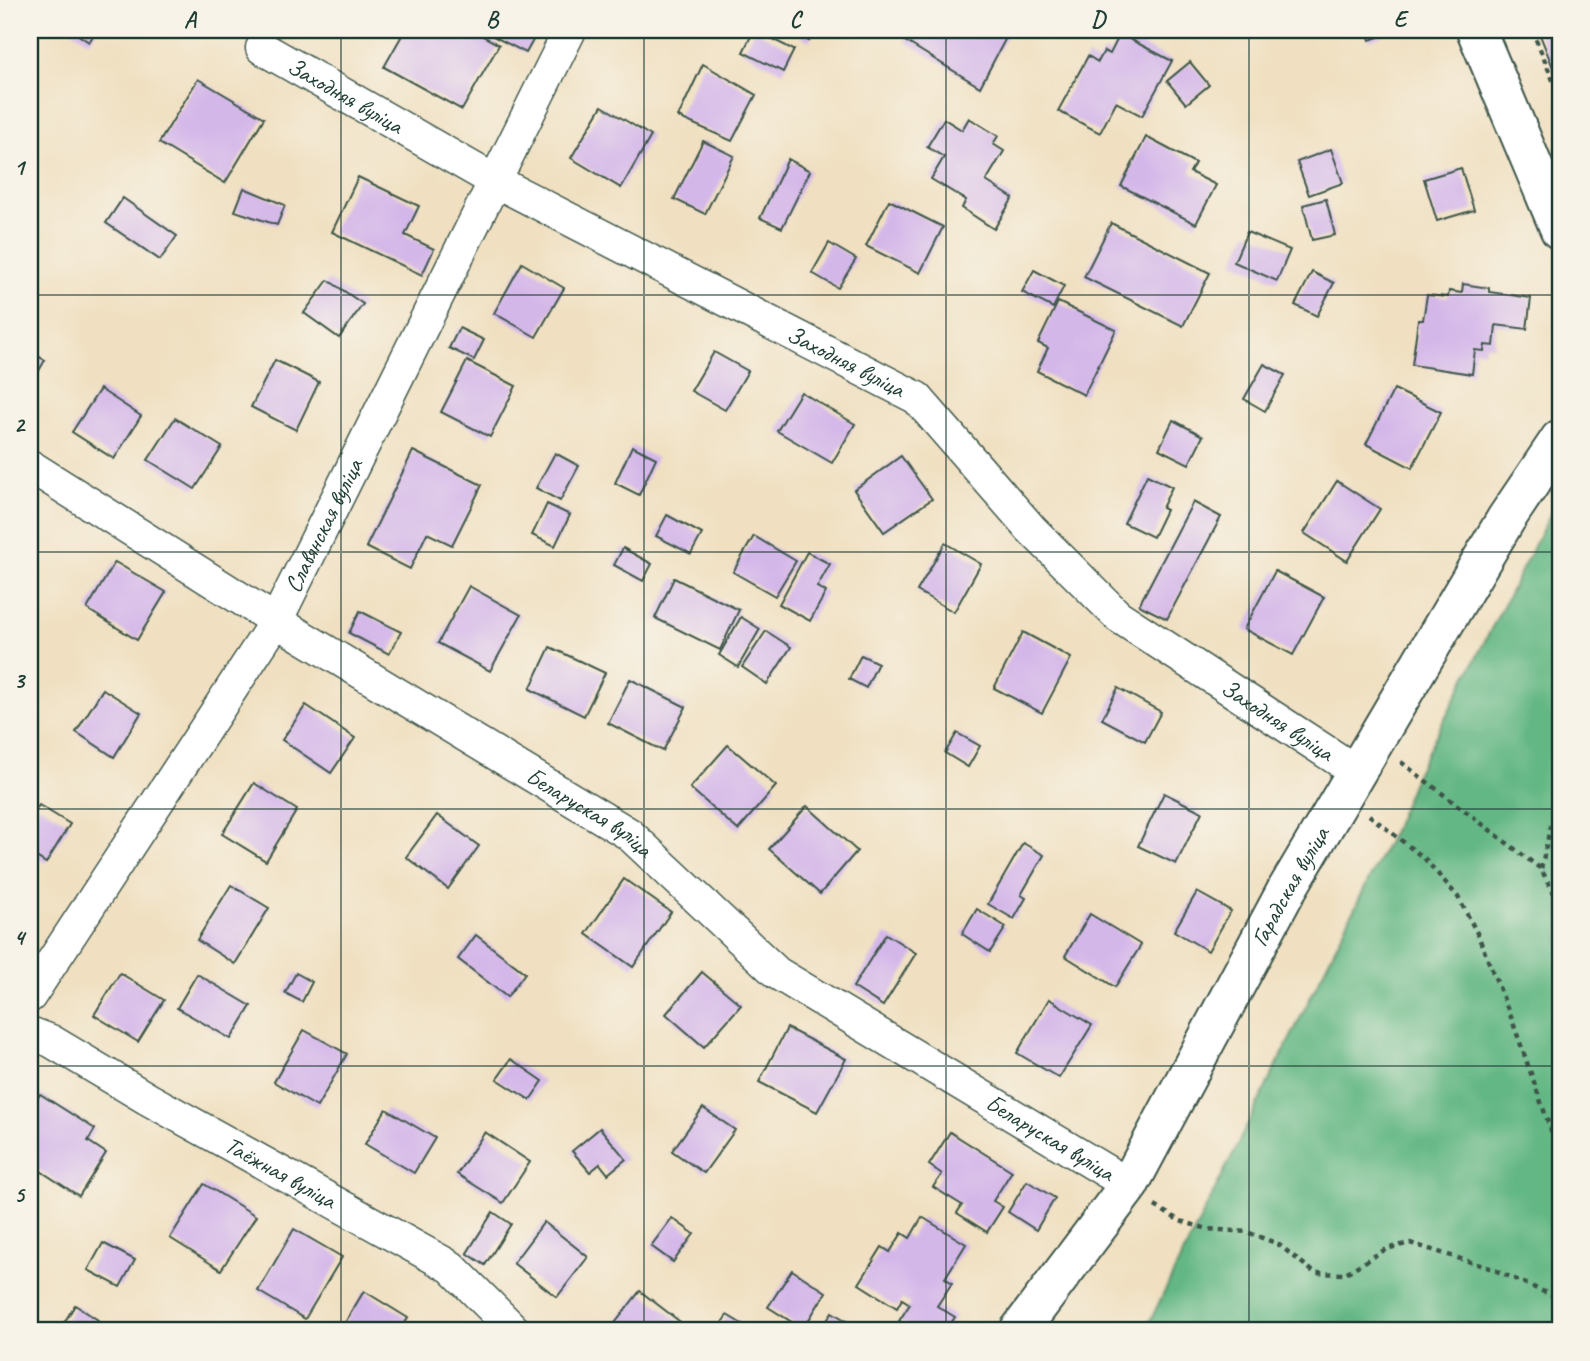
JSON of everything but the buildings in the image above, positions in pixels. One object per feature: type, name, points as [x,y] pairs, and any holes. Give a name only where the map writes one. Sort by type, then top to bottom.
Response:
[{"type":"street","name":"Славянская вуліца","points":[[30,996],[275,621],[570,30]]},
{"type":"street","points":[[1476,30],[1560,230]]},
{"type":"street","name":"Заходняя вуліца","points":[[262,48],[493,180],[917,398],[1031,529],[1118,616],[1358,771]]},
{"type":"street","name":"Гарадская вуліца","points":[[1019,1331],[1121,1195],[1286,891],[1506,519],[1560,439]]},
{"type":"street","name":"Беларуская вуліца","points":[[30,466],[275,621],[629,834],[777,973],[1121,1195]]},
{"type":"street","name":"Таёжная вуліца","points":[[30,1033],[51,1041],[148,1099],[451,1267],[515,1331]]},
{"type":"path","points":[[1532,30],[1560,97]]},
{"type":"path","points":[[1358,771],[1541,869],[1555,895],[1560,898]]},
{"type":"path","points":[[1358,771],[1393,831],[1425,859],[1458,897],[1477,933],[1560,1156]]},
{"type":"path","points":[[1541,869],[1552,820],[1560,804]]},
{"type":"path","points":[[1121,1195],[1208,1229],[1247,1232],[1278,1244],[1315,1273],[1344,1274],[1386,1249],[1410,1243],[1490,1268],[1560,1300]]},
{"type":"green space","points":[[1560,496],[1560,1331],[1145,1331],[1393,831],[1416,774]]}]
